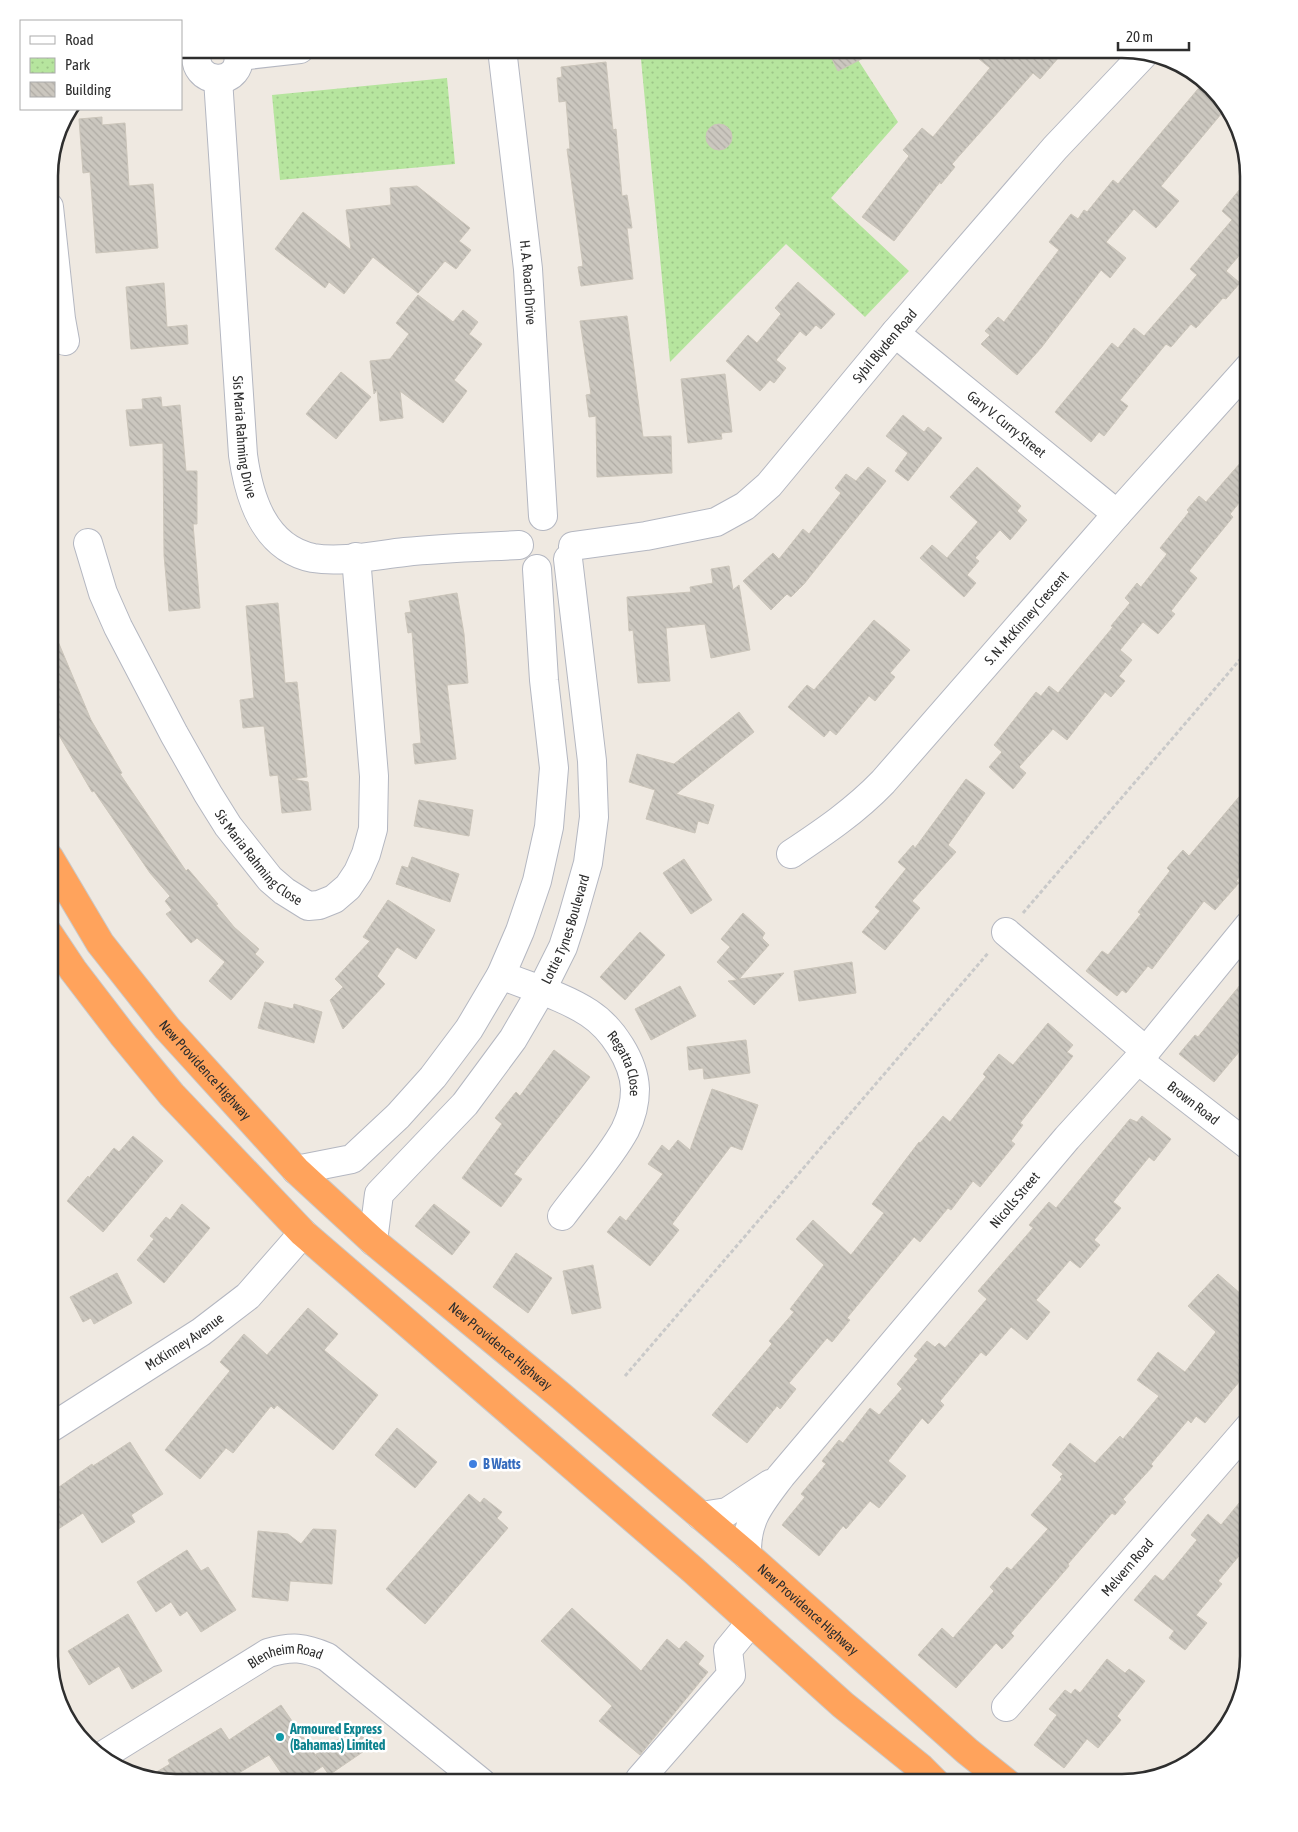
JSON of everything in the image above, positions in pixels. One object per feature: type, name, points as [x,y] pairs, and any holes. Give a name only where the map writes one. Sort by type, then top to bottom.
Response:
[{"type":"highway","name":"New Providence Highway","points":[[58,871],[100,943],[167,1028],[296,1170],[373,1241],[561,1396],[747,1555],[967,1751],[996,1774]]},
{"type":"highway","points":[[58,948],[122,1034],[172,1095],[302,1233],[752,1622],[843,1705],[926,1774]]},
{"type":"street","points":[[193,58],[204,74],[210,78],[218,79],[228,76],[235,70],[237,58]]},
{"type":"street","name":"H. A. Roach Drive","points":[[503,58],[528,269],[543,516]]},
{"type":"street","name":"Sybil Blyden Road","points":[[570,552],[716,522],[745,506],[769,485],[896,333],[1055,148],[1140,59]]},
{"type":"street","name":"Sis Maria Rahming Drive","points":[[218,79],[244,455],[247,481],[252,500],[267,528],[278,540],[295,551],[313,558],[356,557],[519,545]]},
{"type":"street","points":[[58,291],[65,341]]},
{"type":"street","name":"Gary V. Curry Street","points":[[896,333],[1117,514]]},
{"type":"street","name":"S. N. McKinney Crescent","points":[[791,854],[844,818],[883,782],[1117,514],[1240,377]]},
{"type":"street","points":[[543,516],[551,516],[566,524],[573,538],[570,552],[559,566],[548,570],[537,568],[524,560],[519,545],[520,535],[525,526],[533,519],[543,516]]},
{"type":"street","name":"Sis Maria Rahming Close","points":[[88,543],[103,593],[118,627],[208,794],[228,826],[270,879],[284,891],[308,906],[318,905],[334,899],[348,887],[358,872],[366,854],[373,828],[374,776],[356,557]]},
{"type":"street","name":"Lottie Tynes Boulevard","points":[[373,1241],[379,1194],[465,1104],[514,1039],[563,947],[572,919],[588,863],[594,817],[592,762],[570,552]]},
{"type":"street","points":[[296,1170],[352,1159],[398,1116],[433,1076],[469,1029],[501,975],[520,931],[537,881],[548,827],[554,768],[544,680],[537,568]]},
{"type":"street","name":"Brown Road","points":[[1006,932],[1142,1056],[1240,1138]]},
{"type":"street","name":"Nicolls Street","points":[[781,1476],[1067,1138],[1142,1056],[1240,936]]},
{"type":"street","name":"Regatta Close","points":[[501,975],[579,1007],[591,1014],[608,1030],[620,1047],[630,1068],[635,1090],[631,1114],[624,1130],[562,1216]]},
{"type":"street","name":"McKinney Avenue","points":[[58,1423],[202,1332],[248,1296],[302,1233]]},
{"type":"street","name":"Melvern Road","points":[[1006,1707],[1240,1436]]},
{"type":"street","points":[[701,1516],[727,1512],[754,1496],[781,1476]]},
{"type":"street","points":[[747,1555],[750,1524],[760,1504],[781,1476]]},
{"type":"street","points":[[644,1774],[731,1675],[728,1650],[752,1622]]},
{"type":"street","name":"Blenheim Road","points":[[107,1753],[268,1653],[284,1648],[297,1648],[327,1657],[471,1774]]},
{"type":"path","points":[[625,1376],[1240,659]]},
{"type":"green space","points":[[641,58],[857,58],[898,122],[831,198],[909,271],[865,317],[786,244],[670,362]]},
{"type":"green space","points":[[447,78],[455,164],[280,180],[272,95]]},
{"type":"building","points":[[832,58],[863,58],[838,71]]},
{"type":"building","points":[[978,58],[1058,58],[1040,79],[1033,73],[952,164],[955,167],[941,184],[940,182],[894,241],[862,217],[909,156],[903,150],[922,128],[933,137],[990,68]]},
{"type":"building","points":[[606,62],[613,130],[616,129],[622,196],[627,195],[632,228],[627,228],[633,279],[581,286],[578,267],[583,266],[567,149],[570,149],[566,101],[559,102],[557,78],[562,77],[561,67]]},
{"type":"building","points":[[1200,87],[1206,92],[1222,113],[1161,186],[1179,201],[1156,228],[1134,209],[1106,242],[1126,258],[1110,278],[1101,270],[1041,348],[1017,375],[981,344],[990,335],[985,331],[998,317],[1004,322],[1059,250],[1049,242],[1071,214],[1078,219],[1084,210],[1087,212],[1113,180],[1118,184]]},
{"type":"building","points":[[102,117],[102,125],[125,123],[129,186],[153,184],[158,248],[96,253],[90,172],[83,173],[79,119]]},
{"type":"building","points":[[719,124],[728,128],[732,137],[728,146],[719,150],[710,146],[706,137],[710,128]]},
{"type":"building","points":[[417,186],[470,228],[459,241],[471,250],[456,269],[445,261],[418,293],[373,257],[344,294],[329,282],[325,288],[275,249],[303,212],[351,250],[346,210],[391,205],[390,188]]},
{"type":"building","points":[[1240,189],[1240,255],[1226,271],[1240,283],[1226,299],[1223,298],[1196,328],[1191,324],[1171,347],[1166,344],[1120,400],[1128,406],[1104,436],[1099,432],[1091,442],[1055,412],[1112,343],[1118,348],[1134,328],[1144,336],[1197,275],[1190,269],[1232,220],[1222,211]]},
{"type":"building","points":[[798,282],[835,314],[821,329],[816,325],[806,336],[800,331],[776,360],[786,368],[774,383],[770,380],[760,391],[726,361],[748,335],[757,343],[781,314],[775,308]]},
{"type":"building","points":[[164,283],[167,327],[187,325],[188,344],[131,349],[126,287]]},
{"type":"building","points":[[418,295],[453,322],[463,310],[478,322],[469,334],[482,344],[454,380],[467,391],[443,423],[400,391],[403,418],[380,421],[377,390],[374,394],[370,361],[390,359],[409,334],[396,323]]},
{"type":"building","points":[[627,316],[643,437],[671,436],[672,473],[597,477],[596,416],[589,417],[586,395],[591,394],[580,321]]},
{"type":"building","points":[[341,372],[371,397],[336,439],[306,414]]},
{"type":"building","points":[[725,374],[732,432],[721,433],[722,439],[688,443],[681,379]]},
{"type":"building","points":[[161,397],[162,407],[180,405],[186,471],[197,471],[197,524],[193,524],[200,608],[169,611],[164,555],[163,443],[130,446],[126,410],[143,409],[142,399]]},
{"type":"building","points":[[903,415],[924,432],[928,427],[942,438],[908,481],[895,471],[908,453],[886,436]]},
{"type":"building","points":[[1240,463],[1240,502],[1230,514],[1233,517],[1189,571],[1197,578],[1171,611],[1175,614],[1158,634],[1143,622],[1120,650],[1132,660],[1119,676],[1125,681],[1111,697],[1105,692],[1067,740],[1053,729],[1019,767],[1026,773],[1013,789],[989,767],[1002,752],[994,745],[1036,692],[1041,696],[1049,686],[1058,693],[1113,627],[1111,626],[1130,603],[1125,598],[1137,583],[1141,587],[1167,554],[1160,548],[1189,512],[1187,510],[1199,496],[1206,502]]},
{"type":"building","points":[[868,467],[886,481],[804,584],[791,597],[787,594],[771,610],[743,581],[773,553],[779,559],[803,529],[809,534],[841,493],[835,488],[846,474],[856,481]]},
{"type":"building","points":[[977,467],[1021,506],[1017,511],[1027,520],[1010,540],[1000,530],[975,558],[979,561],[967,575],[976,583],[964,597],[920,558],[932,545],[947,558],[978,522],[950,497]]},
{"type":"building","points":[[729,566],[733,590],[739,585],[750,650],[711,658],[705,624],[666,628],[670,681],[638,683],[633,630],[629,631],[627,597],[691,592],[690,587],[713,583],[711,569]]},
{"type":"building","points":[[457,593],[464,634],[468,683],[447,685],[456,759],[415,764],[413,744],[421,743],[412,632],[408,633],[405,613],[411,612],[409,601]]},
{"type":"building","points":[[278,603],[285,683],[297,682],[307,777],[292,779],[308,782],[311,810],[282,813],[278,775],[270,776],[264,726],[243,728],[240,700],[254,698],[246,606]]},
{"type":"building","points":[[874,620],[910,650],[890,673],[895,677],[875,701],[869,696],[836,735],[830,730],[824,737],[788,707],[807,685],[814,690]]},
{"type":"building","points":[[58,641],[91,720],[122,773],[120,774],[186,871],[188,869],[218,904],[216,905],[234,927],[259,949],[255,954],[264,962],[231,1000],[209,981],[225,962],[197,938],[191,943],[166,914],[172,910],[165,901],[170,896],[150,873],[94,791],[92,792],[58,733]]},
{"type":"building","points":[[739,712],[754,732],[676,794],[714,805],[708,824],[698,821],[695,833],[646,819],[655,790],[629,782],[637,754],[674,764]]},
{"type":"building","points":[[966,779],[985,793],[948,845],[956,852],[912,901],[920,908],[885,950],[862,932],[880,911],[875,907],[906,869],[898,862],[913,845],[915,848]]},
{"type":"building","points":[[1240,796],[1240,876],[1236,881],[1239,883],[1215,910],[1204,901],[1152,969],[1148,966],[1126,993],[1122,990],[1117,996],[1086,971],[1102,951],[1108,955],[1141,914],[1138,912],[1170,871],[1167,868],[1183,850],[1189,856]]},
{"type":"building","points":[[419,800],[473,810],[469,836],[414,826]]},
{"type":"building","points":[[412,857],[459,874],[450,902],[396,884],[402,866],[408,868]]},
{"type":"building","points":[[684,859],[712,900],[691,914],[663,873]]},
{"type":"building","points":[[388,900],[435,930],[416,959],[397,947],[377,976],[385,984],[343,1029],[330,1000],[343,987],[335,979],[370,941],[363,937]]},
{"type":"building","points":[[743,913],[765,933],[762,938],[769,945],[739,979],[784,973],[754,1005],[728,981],[737,980],[717,962],[730,947],[721,939]]},
{"type":"building","points":[[640,932],[665,955],[625,1000],[600,977]]},
{"type":"building","points":[[852,962],[856,993],[799,1001],[794,971]]},
{"type":"building","points":[[1240,985],[1240,1051],[1214,1082],[1179,1054],[1195,1035],[1198,1037]]},
{"type":"building","points":[[680,986],[696,1016],[651,1040],[635,1009]]},
{"type":"building","points":[[265,1002],[293,1009],[294,1004],[322,1012],[314,1043],[258,1028]]},
{"type":"building","points":[[1048,1023],[1073,1045],[1067,1052],[1073,1056],[1020,1123],[1023,1125],[1011,1141],[1015,1144],[980,1187],[973,1181],[951,1210],[948,1208],[920,1242],[914,1237],[847,1318],[850,1320],[832,1342],[827,1338],[789,1383],[796,1389],[780,1409],[777,1406],[747,1443],[712,1415],[772,1344],[769,1341],[794,1312],[790,1309],[824,1265],[796,1239],[813,1220],[851,1255],[884,1213],[872,1204],[919,1142],[943,1116],[950,1122],[986,1077],[983,1074],[999,1054],[1013,1065]]},
{"type":"building","points":[[746,1040],[750,1073],[704,1079],[703,1068],[689,1070],[687,1047]]},
{"type":"building","points":[[554,1050],[590,1077],[514,1174],[522,1179],[501,1207],[462,1178],[502,1124],[495,1118],[516,1092],[520,1096]]},
{"type":"building","points":[[712,1089],[758,1105],[744,1145],[742,1150],[731,1146],[672,1224],[679,1230],[650,1266],[607,1232],[620,1216],[626,1221],[663,1174],[648,1164],[662,1145],[669,1151],[678,1140],[690,1150]]},
{"type":"building","points":[[1142,1116],[1171,1139],[1154,1161],[1149,1157],[1113,1202],[1121,1208],[1094,1240],[1100,1245],[1080,1268],[1070,1260],[1036,1300],[1050,1312],[1027,1340],[1011,1327],[986,1356],[981,1352],[940,1401],[944,1405],[928,1424],[922,1418],[888,1461],[906,1476],[879,1508],[870,1501],[846,1529],[843,1526],[819,1556],[782,1525],[805,1497],[801,1494],[826,1464],[822,1461],[839,1440],[843,1443],[870,1408],[879,1415],[902,1389],[897,1384],[918,1359],[914,1356],[927,1341],[935,1347],[939,1343],[945,1348],[987,1299],[978,1291],[1033,1228],[1029,1225],[1049,1202],[1056,1208],[1130,1119],[1137,1122]]},
{"type":"building","points":[[133,1136],[163,1161],[103,1232],[67,1201],[114,1148],[119,1152]]},
{"type":"building","points":[[182,1204],[210,1228],[164,1283],[137,1260],[154,1239],[150,1236],[166,1217],[170,1220]]},
{"type":"building","points":[[434,1204],[470,1232],[452,1255],[415,1226]]},
{"type":"building","points":[[516,1253],[552,1278],[528,1313],[493,1287]]},
{"type":"building","points":[[593,1265],[601,1308],[572,1314],[563,1271]]},
{"type":"building","points":[[117,1273],[132,1303],[94,1324],[91,1318],[83,1322],[70,1297]]},
{"type":"building","points":[[1218,1274],[1240,1293],[1240,1355],[1238,1358],[1240,1360],[1240,1381],[1205,1423],[1196,1416],[1191,1423],[1188,1420],[1151,1464],[1153,1466],[1123,1499],[1126,1502],[1115,1515],[1112,1513],[1011,1633],[1014,1636],[1002,1649],[996,1643],[956,1688],[918,1655],[942,1628],[953,1638],[994,1591],[990,1587],[1007,1567],[1011,1570],[1048,1529],[1031,1515],[1062,1479],[1060,1477],[1063,1474],[1052,1465],[1070,1443],[1095,1463],[1120,1436],[1123,1439],[1159,1396],[1137,1380],[1158,1352],[1185,1372],[1216,1332],[1188,1306]]},
{"type":"building","points":[[308,1308],[338,1334],[324,1350],[378,1395],[333,1450],[277,1405],[274,1409],[271,1406],[233,1453],[226,1448],[200,1479],[165,1450],[230,1371],[220,1362],[244,1334],[267,1355]]},
{"type":"building","points":[[397,1428],[437,1462],[415,1488],[375,1455]]},
{"type":"building","points":[[130,1442],[163,1494],[131,1515],[135,1522],[102,1543],[83,1513],[58,1529],[58,1488],[92,1464],[93,1466]]},
{"type":"building","points":[[469,1494],[480,1503],[484,1498],[502,1512],[497,1518],[508,1528],[425,1624],[386,1589]]},
{"type":"building","points":[[1240,1502],[1240,1555],[1218,1581],[1222,1584],[1196,1615],[1207,1623],[1185,1650],[1169,1638],[1174,1631],[1134,1600],[1155,1575],[1163,1581],[1197,1540],[1191,1535],[1208,1514],[1221,1525]]},
{"type":"building","points":[[313,1529],[336,1530],[332,1584],[290,1581],[288,1601],[252,1597],[258,1531],[288,1534],[301,1544]]},
{"type":"building","points":[[187,1550],[201,1571],[208,1567],[236,1610],[201,1632],[187,1611],[180,1616],[171,1602],[156,1612],[137,1582]]},
{"type":"building","points":[[572,1608],[641,1671],[667,1639],[679,1649],[686,1641],[704,1656],[698,1664],[708,1672],[640,1755],[599,1721],[612,1706],[541,1641]]},
{"type":"building","points":[[128,1614],[162,1671],[132,1689],[119,1666],[89,1685],[68,1651]]},
{"type":"building","points":[[1107,1659],[1125,1673],[1129,1669],[1145,1681],[1117,1716],[1121,1720],[1098,1748],[1087,1739],[1064,1768],[1034,1745],[1057,1715],[1049,1709],[1065,1690],[1071,1694],[1075,1689],[1080,1693]]},
{"type":"building","points":[[281,1705],[323,1766],[311,1774],[282,1774],[269,1755],[237,1774],[156,1772],[170,1764],[168,1760],[221,1728],[229,1740]]},
{"type":"building","points":[[356,1727],[370,1747],[330,1774],[328,1774],[315,1755]]},
{"type":"place","name":"B Watts","points":[[473,1464]]},
{"type":"place","name":"Armoured Express (Bahamas) Limited","points":[[280,1737]]}]
